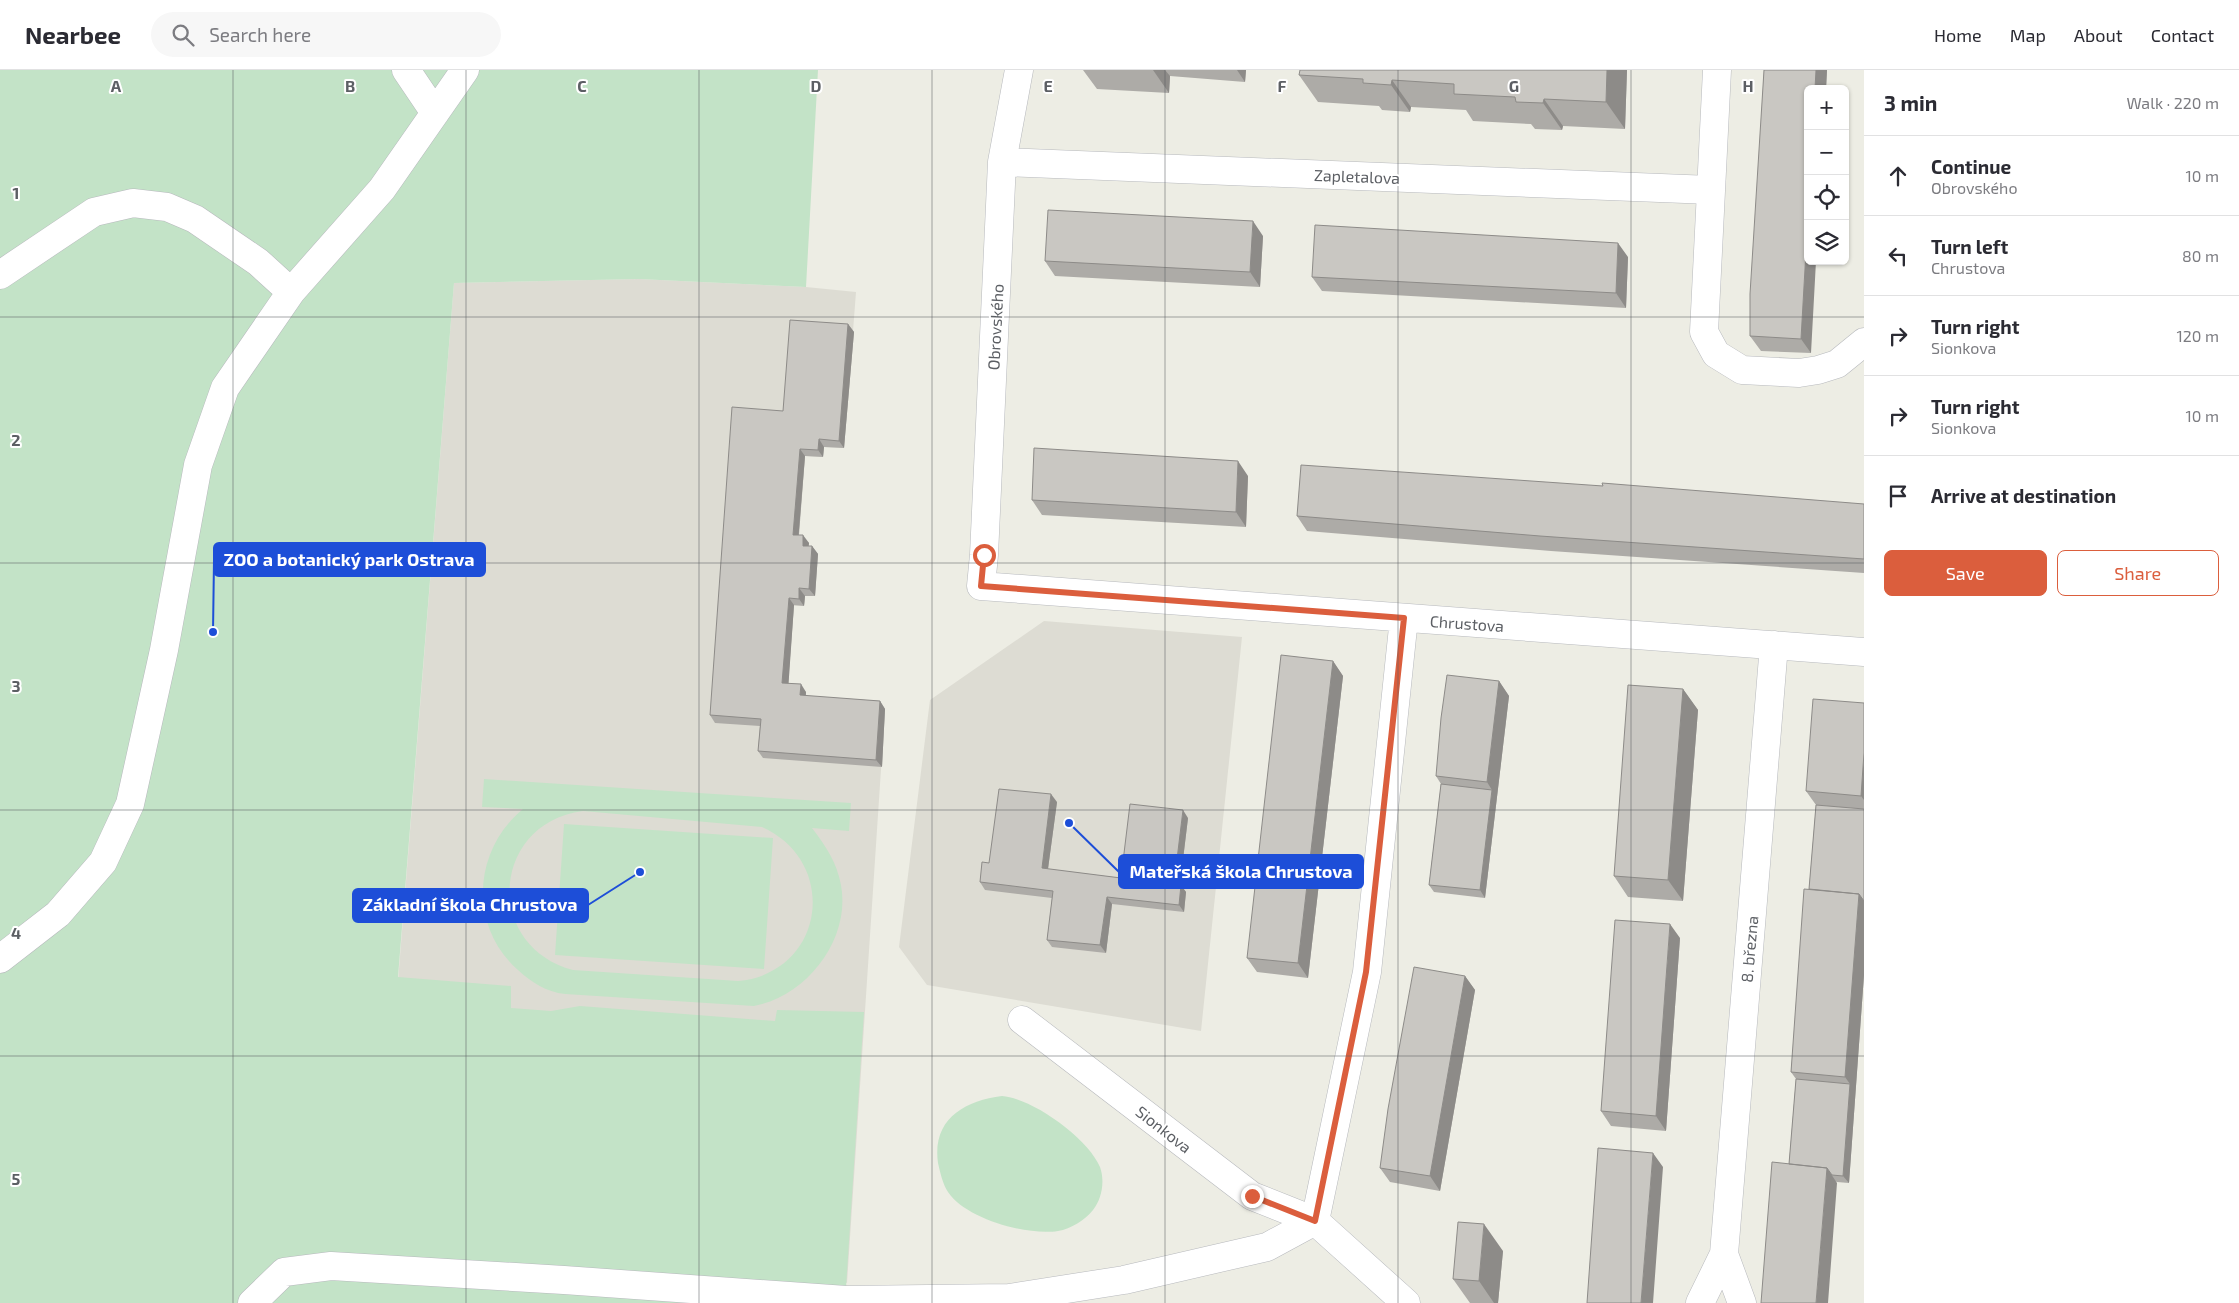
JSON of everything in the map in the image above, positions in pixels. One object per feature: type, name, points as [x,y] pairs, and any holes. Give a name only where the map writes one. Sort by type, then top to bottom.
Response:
[{"type":"street","points":[[406,70],[434,113]]},
{"type":"street","points":[[0,960],[58,914],[103,862],[130,804],[164,650],[198,465],[225,388],[291,292],[382,189],[465,70]]},
{"type":"street","name":"Obrovského","points":[[981,586],[1002,162],[1019,70]]},
{"type":"street","points":[[1717,70],[1704,332],[1716,354],[1742,370],[1799,373],[1818,370],[1837,364],[1864,342]]},
{"type":"street","name":"Zapletalova","points":[[1002,162],[1711,190]]},
{"type":"street","points":[[0,275],[94,212],[133,203],[167,206],[196,219],[258,262],[291,292]]},
{"type":"street","name":"Chrustova","points":[[981,586],[1864,652]]},
{"type":"street","points":[[252,1303],[284,1272],[331,1266],[846,1300],[1009,1298],[1124,1280],[1267,1246],[1315,1221],[1366,972],[1404,618]]},
{"type":"street","name":"8. března","points":[[1700,1303],[1724,1254],[1774,645]]},
{"type":"street","name":"Sionkova","points":[[1022,1020],[1252,1196],[1315,1221],[1406,1303]]},
{"type":"street","name":"8. března","points":[[1724,1254],[1742,1303]]},
{"type":"shaded area","points":[[639,279],[806,287],[856,292],[844,448],[824,447],[823,457],[805,456],[798,542],[809,543],[808,553],[816,574],[815,596],[805,596],[804,606],[794,606],[788,690],[806,692],[805,702],[885,709],[847,1283],[392,1056],[454,283]]},
{"type":"shaded area","points":[[1044,621],[1242,637],[1201,1031],[927,985],[899,947],[930,700]]},
{"type":"green space","points":[[0,70],[818,70],[806,287],[639,279],[454,283],[398,977],[511,986],[511,1008],[551,1011],[580,1006],[775,1021],[777,1010],[864,1012],[845,1303],[0,1303]]},
{"type":"green space","points":[[484,779],[851,803],[849,831],[812,828],[822,841],[837,869],[841,885],[842,905],[839,925],[832,944],[821,962],[807,978],[773,1000],[754,1006],[565,994],[551,991],[528,979],[502,952],[491,932],[484,911],[483,888],[486,866],[494,845],[506,826],[523,809],[482,807]],"holes":[[[583,811],[762,827],[787,843],[803,865],[812,889],[812,914],[804,938],[789,958],[767,974],[738,981],[573,970],[544,957],[524,937],[512,912],[510,886],[516,860],[530,838],[552,820]]]},
{"type":"green space","points":[[564,824],[773,838],[764,969],[555,955]]},
{"type":"green space","points":[[1002,1096],[1014,1098],[1028,1104],[1058,1121],[1072,1132],[1094,1156],[1102,1172],[1100,1195],[1093,1210],[1077,1224],[1058,1231],[1045,1232],[1030,1231],[998,1224],[968,1210],[957,1202],[946,1189],[938,1163],[937,1148],[945,1124],[963,1108]]},
{"type":"building","points":[[1300,70],[1607,70],[1606,102],[1544,99],[1543,103],[1516,102],[1515,97],[1454,94],[1454,84],[1392,80],[1391,85],[1363,83],[1363,79],[1299,75]]},
{"type":"building","points":[[1764,70],[1816,70],[1815,85],[1804,85],[1805,265],[1801,339],[1750,336],[1750,294]]},
{"type":"building","points":[[1048,210],[1253,221],[1250,272],[1045,261]]},
{"type":"building","points":[[1315,225],[1618,243],[1616,293],[1312,277]]},
{"type":"building","points":[[790,320],[848,324],[839,441],[819,439],[818,450],[800,449],[793,535],[803,535],[803,546],[812,546],[809,589],[799,588],[799,599],[789,598],[782,683],[801,684],[800,695],[880,701],[876,760],[758,751],[761,719],[710,715],[732,407],[783,411]]},
{"type":"building","points":[[1034,448],[1238,461],[1236,512],[1032,500]]},
{"type":"building","points":[[1301,465],[1603,486],[1602,483],[1864,504],[1864,559],[1540,536],[1297,516]]},
{"type":"building","points":[[1281,655],[1333,661],[1298,963],[1247,958]]},
{"type":"building","points":[[1447,675],[1499,681],[1487,782],[1436,776]]},
{"type":"building","points":[[1628,685],[1683,689],[1668,880],[1614,876]]},
{"type":"building","points":[[1813,699],[1864,703],[1864,753],[1861,796],[1806,791]]},
{"type":"building","points":[[1441,784],[1492,790],[1480,890],[1429,885]]},
{"type":"building","points":[[999,789],[1051,794],[1042,868],[1121,878],[1130,804],[1183,810],[1174,884],[1181,885],[1179,905],[1107,897],[1100,945],[1047,940],[1053,891],[980,882],[982,862],[989,863]]},
{"type":"building","points":[[1816,805],[1864,809],[1864,901],[1859,894],[1809,889]]},
{"type":"building","points":[[1804,889],[1859,894],[1845,1077],[1791,1072]]},
{"type":"building","points":[[1615,920],[1670,924],[1656,1116],[1601,1111]]},
{"type":"building","points":[[1414,967],[1465,976],[1430,1176],[1380,1168],[1388,1109]]},
{"type":"building","points":[[1796,1079],[1850,1084],[1843,1176],[1832,1175],[1827,1168],[1789,1164]]},
{"type":"building","points":[[1598,1148],[1653,1153],[1641,1303],[1587,1303]]},
{"type":"building","points":[[1772,1162],[1827,1168],[1816,1303],[1761,1303]]},
{"type":"building","points":[[1458,1222],[1484,1224],[1479,1281],[1453,1279]]},
{"type":"place","name":"ZOO a botanický park Ostrava","points":[[213,632]]},
{"type":"place","name":"Mateřská škola Chrustova","points":[[1069,823]]},
{"type":"place","name":"Základní škola Chrustova","points":[[640,872]]},
{"type":"route","points":[[984,555],[981,586],[1404,618],[1366,972],[1315,1221],[1252,1196]]}]
